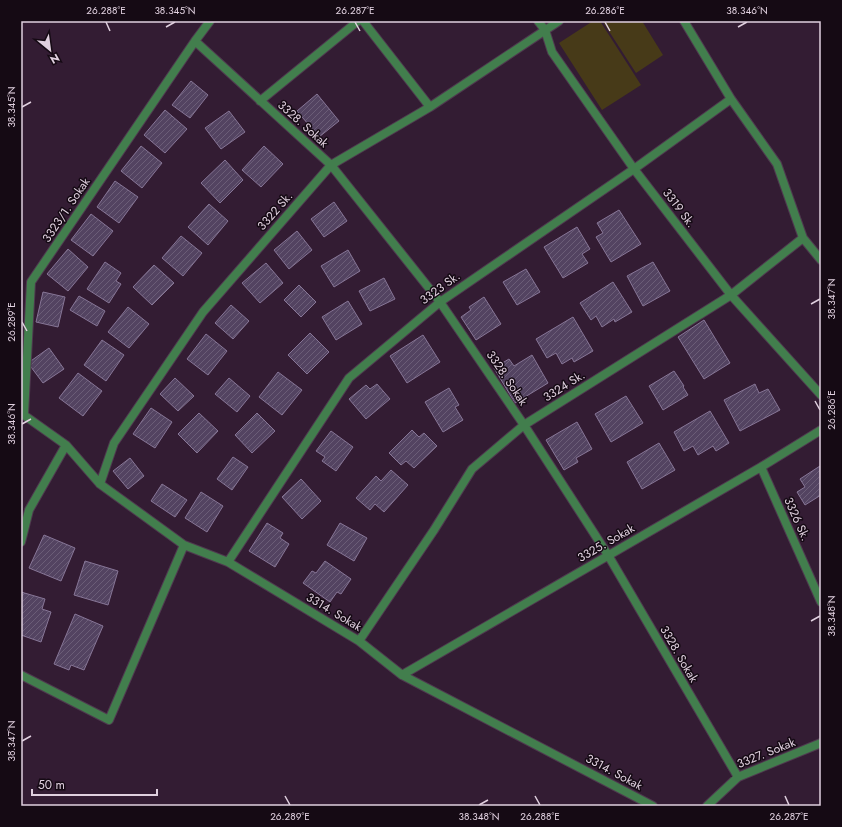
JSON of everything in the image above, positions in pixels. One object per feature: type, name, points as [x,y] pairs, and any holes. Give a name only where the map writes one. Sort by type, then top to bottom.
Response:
[{"type":"street","name":"3323/1. Sokak","points":[[22,414],[31,282],[210,21]]},
{"type":"street","points":[[260,101],[358,21]]},
{"type":"street","points":[[363,21],[430,107]]},
{"type":"street","name":"3319 Sk.","points":[[538,21],[546,30],[552,52],[634,168],[731,295],[821,395]]},
{"type":"street","name":"3322 Sk.","points":[[100,484],[114,443],[203,312],[331,165],[430,107],[560,21]]},
{"type":"street","points":[[684,21],[732,99],[777,164],[803,238],[821,260]]},
{"type":"street","name":"3328. Sokak","points":[[195,41],[331,165],[440,302],[524,425],[608,555],[738,777]]},
{"type":"street","name":"3323 Sk.","points":[[228,562],[349,378],[440,302],[732,99]]},
{"type":"street","name":"3324 Sk.","points":[[359,641],[434,530],[472,469],[524,425],[731,295],[803,238]]},
{"type":"street","name":"3314. Sokak","points":[[22,414],[66,445],[100,484],[184,545],[228,562],[359,641],[402,675],[653,806]]},
{"type":"street","name":"3325. Sokak","points":[[402,675],[821,430]]},
{"type":"street","points":[[21,542],[29,510],[66,445]]},
{"type":"street","name":"3326 Sk.","points":[[760,467],[821,602]]},
{"type":"street","points":[[21,675],[109,720],[184,545]]},
{"type":"street","name":"3327. Sokak","points":[[707,806],[738,777],[821,743]]},
{"type":"shaded area","points":[[593,21],[600,21],[641,85],[602,110],[559,43]]},
{"type":"shaded area","points":[[642,21],[663,55],[636,73],[603,22]]},
{"type":"building","points":[[191,81],[208,95],[190,118],[172,105]]},
{"type":"building","points":[[317,94],[339,121],[319,137],[297,111]]},
{"type":"building","points":[[165,110],[187,129],[165,153],[144,135]]},
{"type":"building","points":[[229,111],[245,132],[221,149],[205,128]]},
{"type":"building","points":[[141,146],[162,163],[142,188],[121,171]]},
{"type":"building","points":[[264,146],[283,164],[261,187],[242,170]]},
{"type":"building","points":[[225,160],[243,180],[220,203],[201,183]]},
{"type":"building","points":[[115,181],[138,197],[119,223],[97,207]]},
{"type":"building","points":[[334,202],[347,221],[324,237],[311,219]]},
{"type":"building","points":[[209,204],[228,221],[208,245],[188,227]]},
{"type":"building","points":[[619,210],[641,244],[611,262],[596,237],[603,233],[597,223]]},
{"type":"building","points":[[91,214],[113,231],[93,256],[71,240]]},
{"type":"building","points":[[577,227],[590,249],[582,254],[588,263],[563,278],[544,247]]},
{"type":"building","points":[[297,231],[312,250],[289,269],[274,250]]},
{"type":"building","points":[[181,236],[202,253],[183,276],[162,258]]},
{"type":"building","points":[[68,249],[88,267],[68,291],[47,274]]},
{"type":"building","points":[[348,250],[360,271],[334,287],[321,266]]},
{"type":"building","points":[[105,262],[121,273],[116,281],[121,284],[109,303],[87,289]]},
{"type":"building","points":[[653,262],[670,291],[643,306],[627,276]]},
{"type":"building","points":[[266,263],[283,283],[260,303],[242,283]]},
{"type":"building","points":[[154,265],[174,283],[152,305],[133,287]]},
{"type":"building","points":[[526,269],[540,292],[517,305],[503,282]]},
{"type":"building","points":[[384,278],[395,299],[370,311],[359,291]]},
{"type":"building","points":[[613,282],[632,312],[615,322],[614,319],[602,327],[596,316],[591,320],[580,303]]},
{"type":"building","points":[[299,285],[316,302],[301,317],[284,300]]},
{"type":"building","points":[[43,292],[65,297],[58,327],[36,322]]},
{"type":"building","points":[[79,296],[105,311],[97,326],[70,310]]},
{"type":"building","points":[[484,297],[501,324],[476,340],[461,317],[471,310],[469,307]]},
{"type":"building","points":[[348,301],[362,324],[336,340],[322,317]]},
{"type":"building","points":[[231,305],[249,321],[233,339],[215,323]]},
{"type":"building","points":[[128,307],[149,324],[129,348],[108,332]]},
{"type":"building","points":[[573,317],[593,351],[574,362],[572,358],[562,364],[556,353],[547,358],[536,339]]},
{"type":"building","points":[[704,320],[730,363],[704,379],[678,337]]},
{"type":"building","points":[[310,333],[329,352],[307,374],[288,355]]},
{"type":"building","points":[[206,334],[227,351],[208,375],[187,359]]},
{"type":"building","points":[[423,335],[440,362],[407,383],[390,356]]},
{"type":"building","points":[[102,340],[124,355],[106,381],[84,365]]},
{"type":"building","points":[[49,348],[64,369],[43,383],[28,363]]},
{"type":"building","points":[[532,355],[548,383],[515,403],[494,368],[509,359],[514,366]]},
{"type":"building","points":[[674,371],[688,395],[663,410],[649,386]]},
{"type":"building","points":[[278,372],[302,390],[282,415],[259,397]]},
{"type":"building","points":[[78,373],[102,391],[83,416],[59,398]]},
{"type":"building","points":[[175,378],[194,396],[178,411],[160,394]]},
{"type":"building","points":[[229,378],[250,396],[237,412],[215,394]]},
{"type":"building","points":[[377,384],[390,399],[366,419],[349,399],[366,385],[370,389]]},
{"type":"building","points":[[755,384],[759,393],[768,389],[780,410],[740,431],[724,400]]},
{"type":"building","points":[[449,388],[459,405],[455,407],[463,420],[443,432],[425,402]]},
{"type":"building","points":[[626,396],[643,423],[611,442],[595,414]]},
{"type":"building","points":[[151,408],[172,422],[155,448],[133,434]]},
{"type":"building","points":[[710,411],[729,443],[716,451],[713,446],[698,455],[693,446],[684,451],[674,432]]},
{"type":"building","points":[[199,413],[218,431],[197,453],[178,434]]},
{"type":"building","points":[[257,413],[275,431],[252,453],[235,435]]},
{"type":"building","points":[[577,422],[592,449],[576,458],[578,462],[564,470],[546,440]]},
{"type":"building","points":[[412,430],[419,437],[424,433],[437,446],[414,468],[406,461],[401,465],[389,453]]},
{"type":"building","points":[[331,431],[353,447],[336,471],[322,461],[325,457],[316,451]]},
{"type":"building","points":[[659,443],[675,470],[642,489],[627,462]]},
{"type":"building","points":[[233,457],[248,467],[232,490],[217,479]]},
{"type":"building","points":[[130,458],[144,476],[128,489],[113,471]]},
{"type":"building","points":[[820,466],[821,495],[805,505],[797,492],[805,487],[800,479]]},
{"type":"building","points":[[391,470],[408,485],[384,512],[375,504],[370,510],[356,498],[376,476],[381,481]]},
{"type":"building","points":[[301,479],[321,501],[302,519],[282,497]]},
{"type":"building","points":[[162,484],[187,500],[175,517],[151,501]]},
{"type":"building","points":[[201,492],[223,506],[207,532],[185,518]]},
{"type":"building","points":[[267,523],[283,533],[280,538],[289,544],[275,567],[249,551]]},
{"type":"building","points":[[340,523],[367,538],[354,561],[327,545]]},
{"type":"building","points":[[44,535],[75,548],[61,581],[29,568]]},
{"type":"building","points":[[85,561],[118,571],[108,605],[74,595]]},
{"type":"building","points":[[325,561],[351,579],[341,594],[337,592],[330,602],[303,583],[312,571],[316,573]]},
{"type":"building","points":[[21,592],[45,599],[42,609],[51,612],[41,642],[21,635]]},
{"type":"building","points":[[75,614],[103,626],[84,670],[71,665],[69,670],[54,664]]}]
